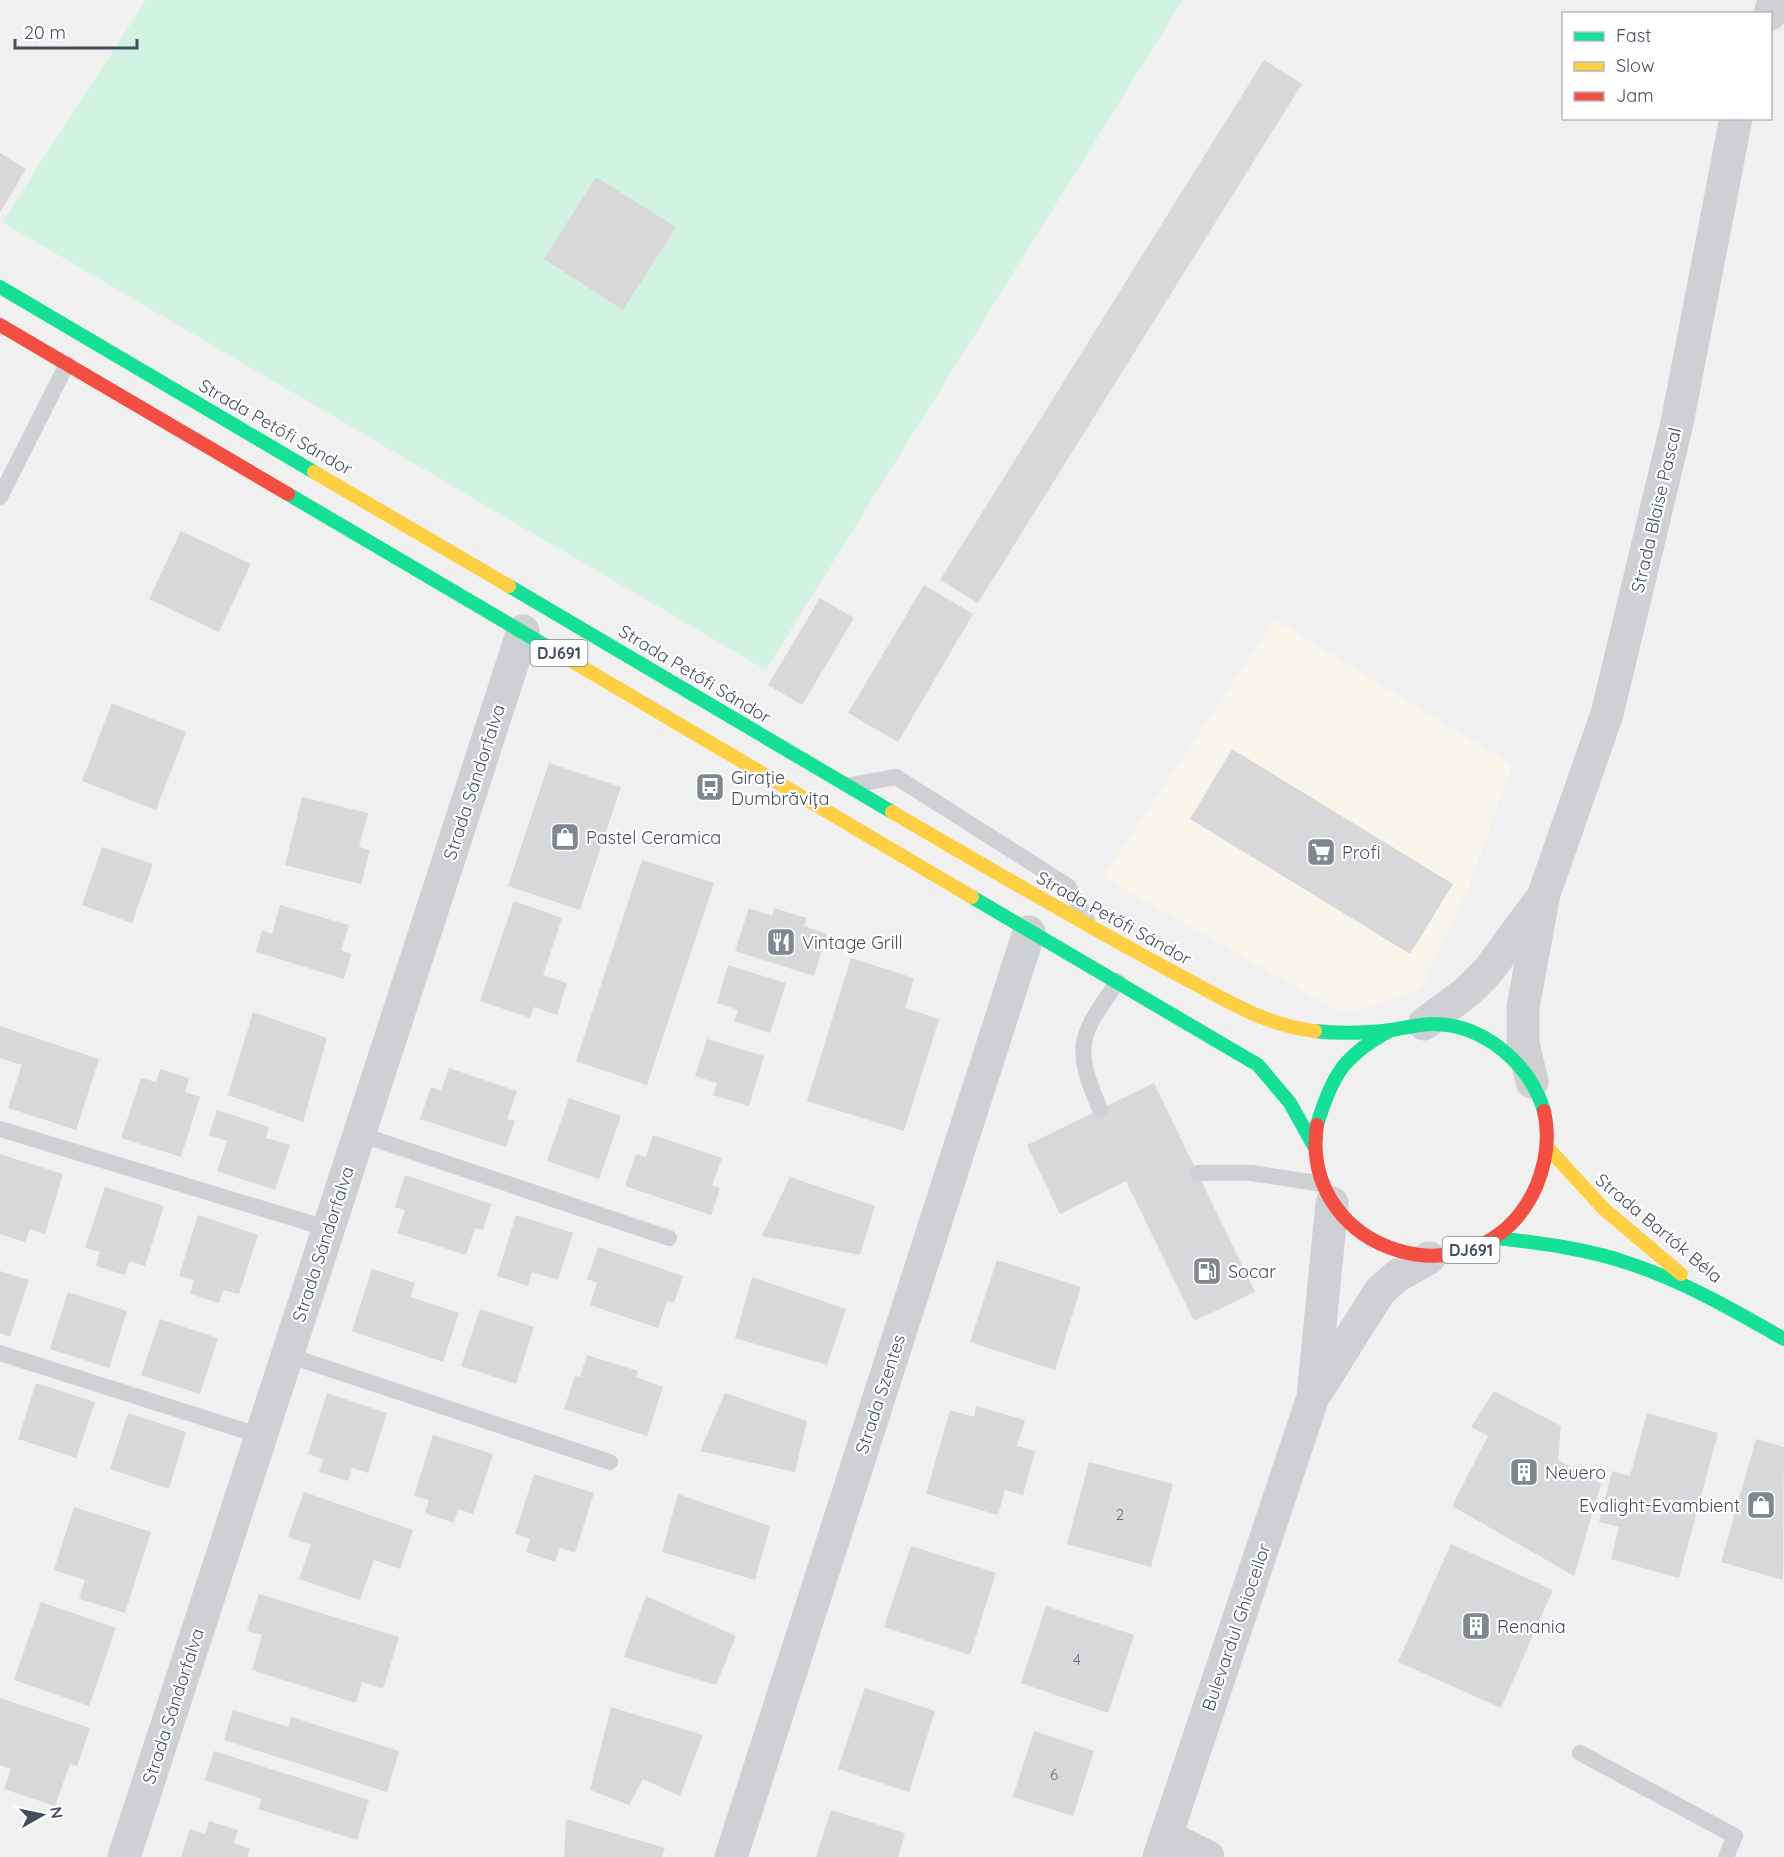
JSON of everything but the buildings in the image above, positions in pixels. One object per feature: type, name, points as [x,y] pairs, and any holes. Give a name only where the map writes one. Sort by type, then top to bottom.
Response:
[{"type":"main road","name":"Strada Petőfi Sándor","points":[[0,287],[1092,929],[1278,1025],[1330,1032],[1391,1030]]},
{"type":"main road","name":"DJ691","points":[[0,325],[1258,1065],[1282,1089],[1302,1117],[1314,1146],[1328,1193],[1358,1232],[1391,1250],[1429,1258],[1467,1252],[1496,1238],[1522,1214],[1540,1182],[1547,1147],[1545,1113],[1532,1082],[1504,1049],[1466,1029],[1424,1024],[1391,1030],[1359,1048],[1334,1076],[1319,1109],[1314,1146]]},
{"type":"main road","name":"Strada Bartók Béla","points":[[1547,1147],[1604,1209],[1674,1269],[1726,1307]]},
{"type":"main road","name":"Strada Bartók Béla","points":[[1496,1238],[1544,1244],[1608,1258],[1648,1270],[1726,1307],[1784,1339]]},
{"type":"street","name":"Strada Blaise Pascal","points":[[1532,1082],[1523,1042],[1523,1007],[1544,894],[1607,714],[1677,423],[1736,120]]},
{"type":"street","name":"Strada Sándorfalva","points":[[124,1857],[523,631]]},
{"type":"street","name":"Strada Blaise Pascal","points":[[1424,1024],[1467,992],[1488,971],[1544,894]]},
{"type":"street","name":"Strada Szentes","points":[[731,1857],[1029,932]]},
{"type":"street","name":"Bulevardul Ghioceilor","points":[[1313,1397],[1328,1193]]},
{"type":"street","name":"Bulevardul Ghioceilor","points":[[1163,1846],[1313,1397],[1380,1291],[1396,1276],[1429,1258]]},
{"type":"street","points":[[1163,1846],[1208,1857]]},
{"type":"lane","points":[[0,497],[67,364]]},
{"type":"lane","points":[[848,785],[896,777],[1068,886],[1092,929]]},
{"type":"lane","points":[[1100,1109],[1083,1065],[1084,1036],[1118,981]]},
{"type":"lane","points":[[0,1129],[329,1229]]},
{"type":"lane","points":[[359,1134],[669,1238]]},
{"type":"lane","points":[[1198,1173],[1251,1173],[1328,1193]]},
{"type":"lane","points":[[0,1353],[261,1436]]},
{"type":"lane","points":[[287,1355],[610,1462]]},
{"type":"lane","points":[[1580,1753],[1735,1836],[1726,1857]]},
{"type":"shaded area","points":[[1275,620],[1512,765],[1469,887],[1421,988],[1372,1007],[1340,1012],[1103,877]]},
{"type":"green space","points":[[146,0],[1183,0],[766,670],[2,222]]},
{"type":"traffic: fast","points":[[0,287],[314,472]]},
{"type":"traffic: fast","points":[[288,494],[570,660]]},
{"type":"traffic: fast","points":[[509,586],[892,812]]},
{"type":"traffic: fast","points":[[972,897],[1258,1065],[1290,1103],[1314,1146]]},
{"type":"traffic: fast","points":[[1315,1031],[1363,1032],[1433,1024],[1470,1031],[1487,1039],[1516,1063],[1528,1078],[1544,1111]]},
{"type":"traffic: fast","points":[[1317,1125],[1328,1093],[1342,1068],[1362,1048],[1391,1030]]},
{"type":"traffic: fast","points":[[1496,1238],[1582,1250],[1651,1271],[1690,1288],[1784,1339]]},
{"type":"traffic: slow","points":[[314,472],[509,586]]},
{"type":"traffic: slow","points":[[570,660],[972,897]]},
{"type":"traffic: slow","points":[[892,812],[1137,953],[1224,1000],[1277,1023],[1315,1031]]},
{"type":"traffic: slow","points":[[1547,1147],[1604,1209],[1681,1274]]},
{"type":"traffic: jam","points":[[0,325],[288,494]]},
{"type":"traffic: jam","points":[[1317,1125],[1319,1170],[1335,1206],[1363,1234],[1398,1250],[1437,1255],[1475,1247],[1510,1225],[1536,1187],[1542,1169],[1547,1140],[1544,1111]]},
{"type":"place","name":"Girație Dumbrăvița","points":[[710,787]]},
{"type":"place","name":"Pastel Ceramica","points":[[565,837]]},
{"type":"place","name":"Profi","points":[[1321,852]]},
{"type":"place","name":"Vintage Grill","points":[[781,942]]},
{"type":"place","name":"Socar","points":[[1207,1271]]},
{"type":"place","name":"Neuero","points":[[1524,1472]]},
{"type":"place","name":"Evalight-Evambient","points":[[1761,1505]]},
{"type":"place","name":"Renania","points":[[1476,1626]]}]
